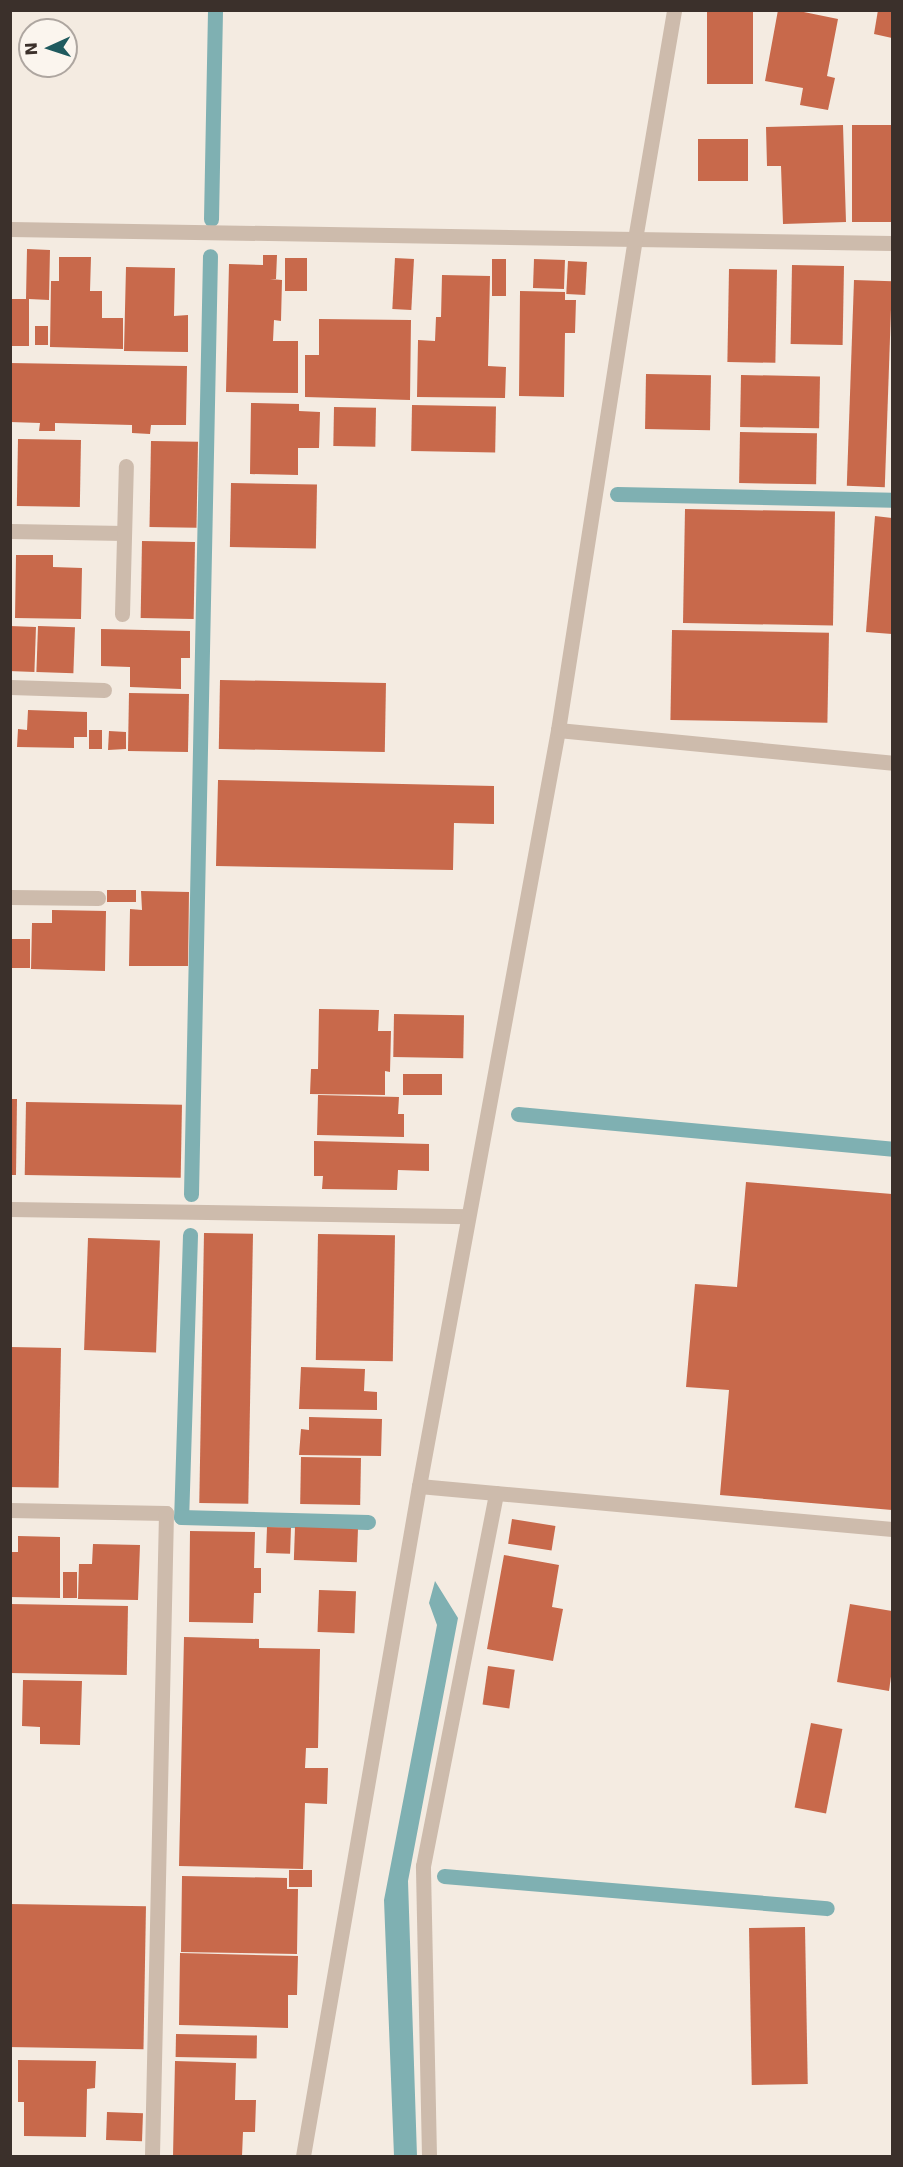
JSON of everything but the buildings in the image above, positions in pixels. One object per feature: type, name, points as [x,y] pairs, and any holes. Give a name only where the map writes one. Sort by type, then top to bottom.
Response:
[{"type":"street","points":[[303,2157],[419,1486],[558,730],[635,239],[674,10]]},
{"type":"street","points":[[10,229],[892,243]]},
{"type":"street","points":[[122,614],[126,466]]},
{"type":"street","points":[[10,531],[124,533]]},
{"type":"street","points":[[10,687],[104,690]]},
{"type":"street","points":[[558,730],[892,763]]},
{"type":"street","points":[[10,897],[98,898]]},
{"type":"street","points":[[10,1209],[468,1216]]},
{"type":"street","points":[[419,1486],[892,1529]]},
{"type":"street","points":[[429,2157],[423,1866],[496,1493]]},
{"type":"street","points":[[10,1510],[166,1513],[152,2157]]},
{"type":"water","points":[[435,1581],[458,1618],[408,1881],[417,2156],[394,2156],[384,1900],[437,1625],[429,1603]]},
{"type":"waterway","points":[[211,219],[215,10]]},
{"type":"waterway","points":[[191,1194],[210,256]]},
{"type":"waterway","points":[[617,494],[892,500]]},
{"type":"waterway","points":[[518,1114],[892,1149]]},
{"type":"waterway","points":[[190,1235],[181,1517],[368,1522]]},
{"type":"waterway","points":[[444,1876],[827,1908]]}]
